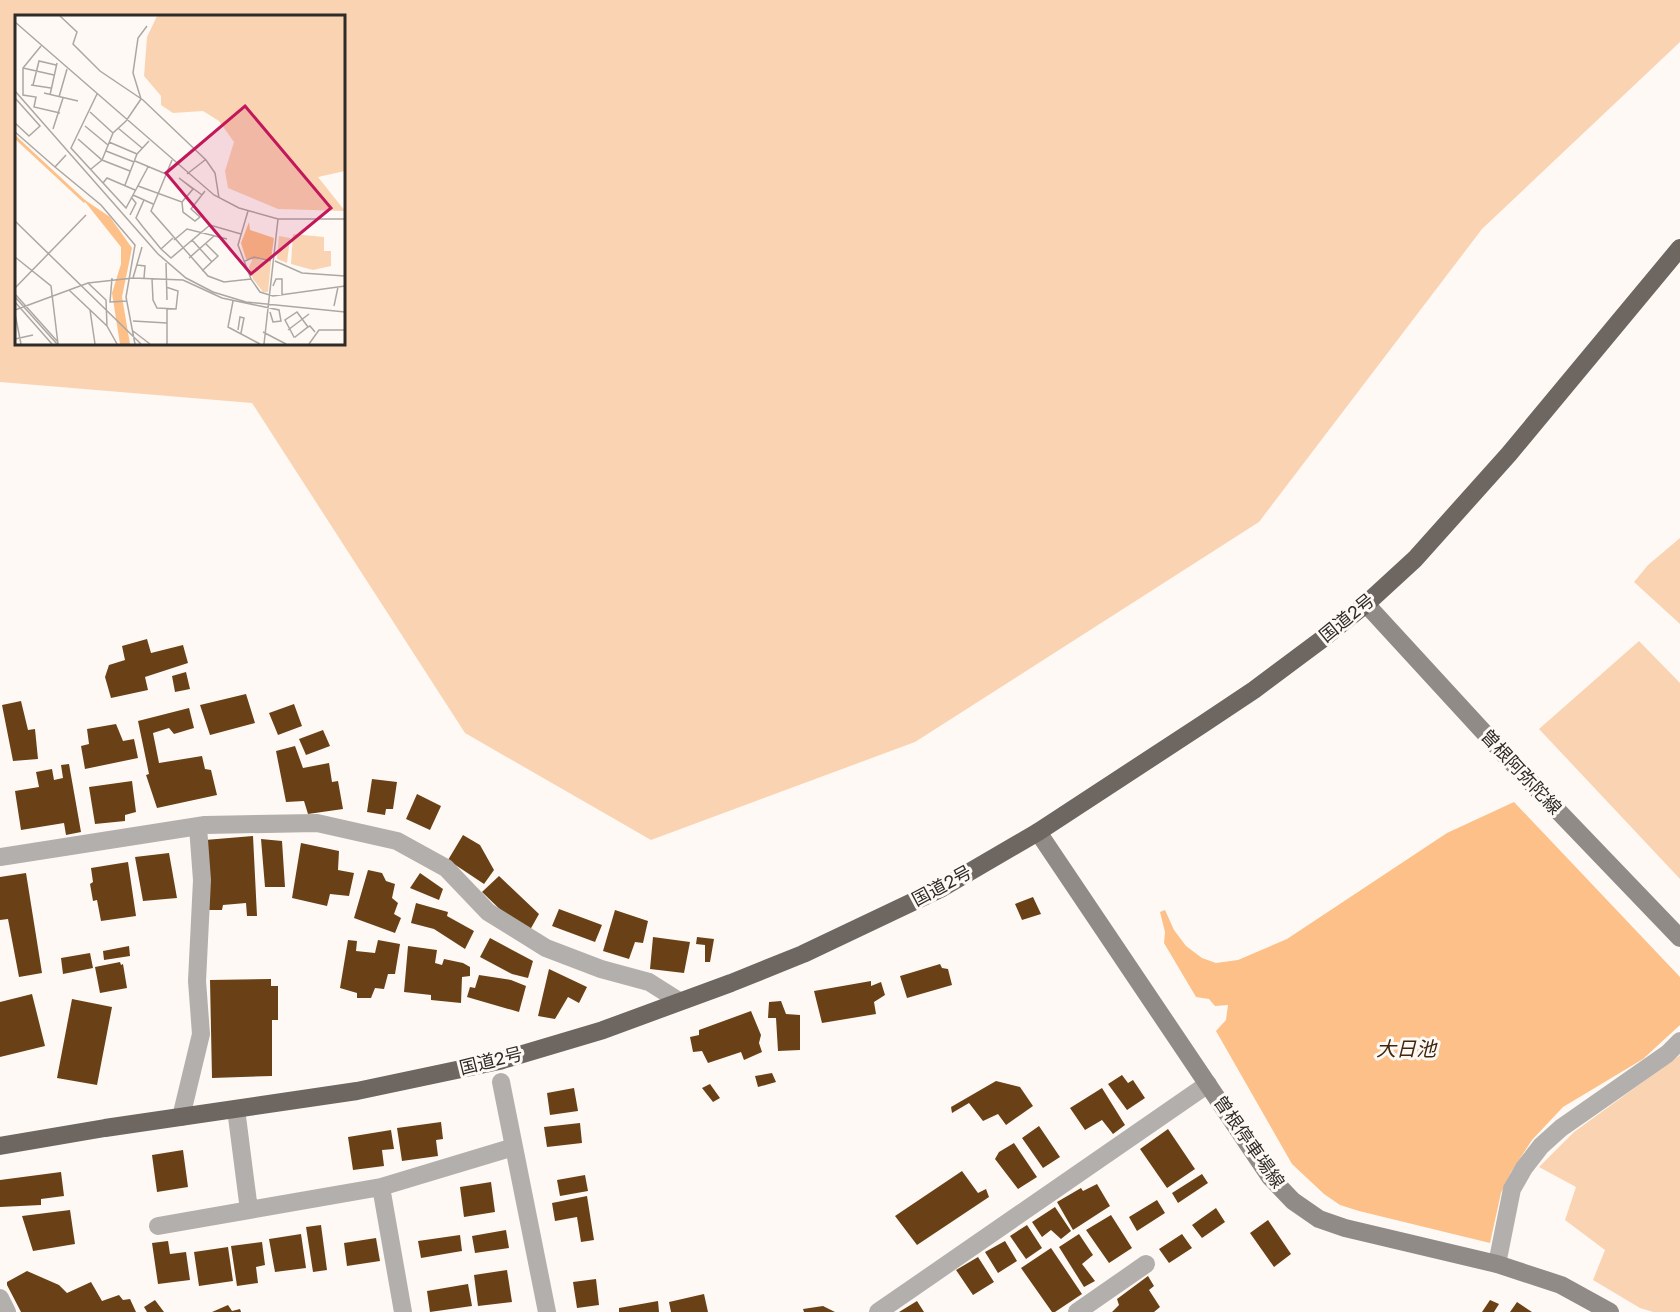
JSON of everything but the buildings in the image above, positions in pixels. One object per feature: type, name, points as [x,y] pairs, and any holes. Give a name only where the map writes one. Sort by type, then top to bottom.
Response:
[{"type":"highway","name":"国道2号","points":[[0,1146],[357,1091],[499,1061],[603,1030],[731,983],[803,954],[942,888],[1038,832],[1138,768],[1246,695],[1366,604],[1415,559],[1509,454],[1680,248]]},
{"type":"main road","name":"曽根阿弥陀線","points":[[1366,604],[1514,765],[1680,938]]},
{"type":"main road","name":"曽根停車場線","points":[[1038,832],[1270,1177],[1293,1202],[1319,1218],[1345,1228],[1497,1264],[1561,1285],[1610,1312]]},
{"type":"street","points":[[0,857],[205,825],[317,823],[397,841],[446,867],[488,912],[546,948],[601,969],[649,982],[679,1001]]},
{"type":"street","points":[[181,1117],[201,1034],[197,981],[202,880],[198,826]]},
{"type":"street","points":[[1497,1264],[1512,1189],[1524,1168],[1542,1146],[1561,1128],[1666,1054],[1680,1041]]},
{"type":"street","points":[[501,1082],[547,1312]]},
{"type":"street","points":[[878,1312],[1208,1084]]},
{"type":"street","points":[[236,1108],[249,1210]]},
{"type":"street","points":[[381,1187],[215,1216],[158,1227],[381,1187],[514,1148]]},
{"type":"street","points":[[381,1187],[404,1312]]},
{"type":"street","points":[[1077,1312],[1146,1264]]},
{"type":"street","points":[[0,1298],[7,1312]]},
{"type":"shaded area","points":[[0,0],[1680,0],[1680,42],[1482,229],[1259,522],[915,742],[651,840],[465,733],[252,403],[0,382]]},
{"type":"shaded area","points":[[1680,538],[1680,624],[1634,582],[1648,565]]},
{"type":"shaded area","points":[[1639,641],[1680,683],[1680,879],[1539,729]]},
{"type":"shaded area","points":[[1680,1055],[1680,1312],[1653,1312],[1640,1308],[1593,1280],[1605,1250],[1565,1220],[1576,1187],[1539,1167],[1574,1132]]},
{"type":"water","name":"大日池","points":[[1514,802],[1680,977],[1680,1025],[1643,1059],[1563,1107],[1532,1140],[1511,1172],[1501,1193],[1490,1243],[1340,1205],[1324,1194],[1292,1164],[1216,1031],[1226,1020],[1228,1005],[1215,1006],[1209,999],[1196,997],[1164,943],[1165,932],[1160,912],[1165,910],[1174,930],[1186,946],[1202,958],[1216,963],[1238,960],[1287,939],[1447,833]]}]
